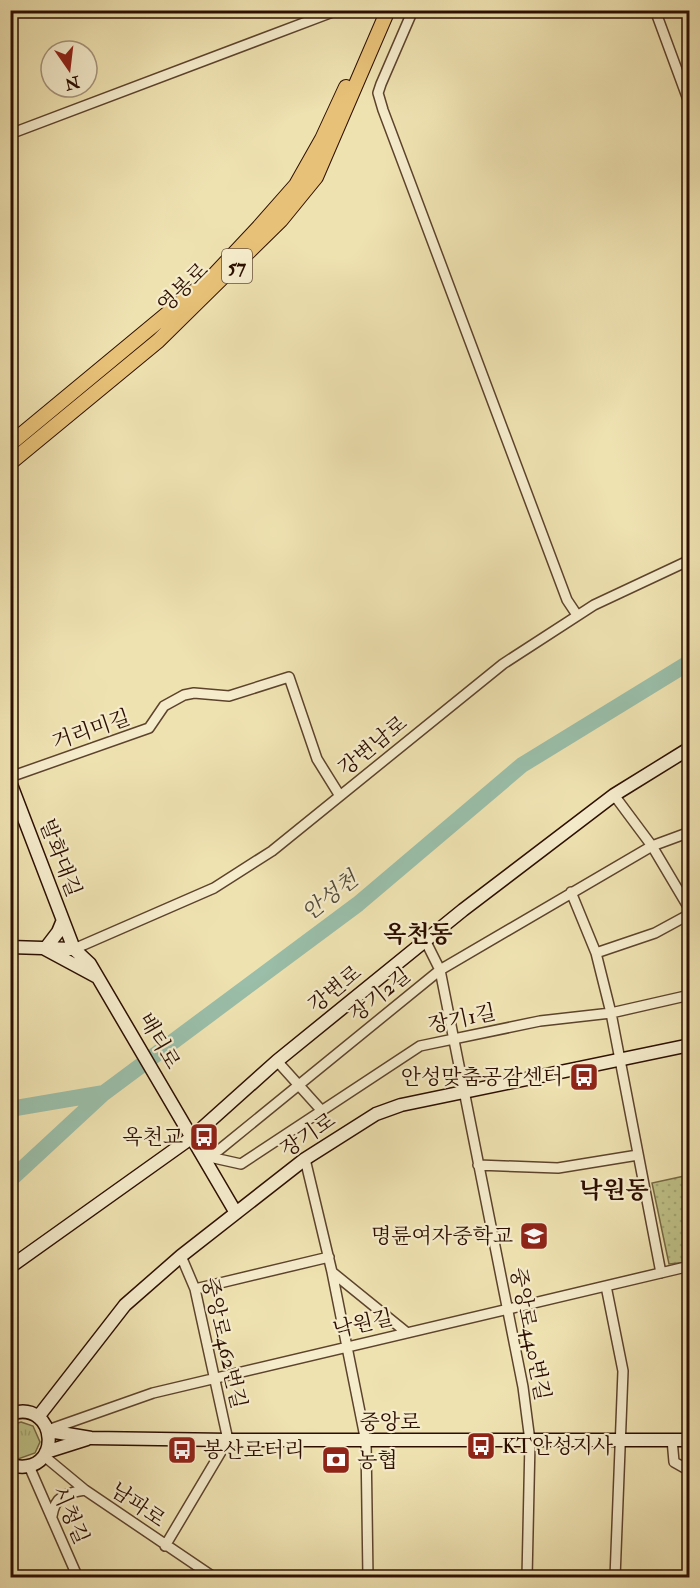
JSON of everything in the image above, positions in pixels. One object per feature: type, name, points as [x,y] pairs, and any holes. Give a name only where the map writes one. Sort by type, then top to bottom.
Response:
[{"type":"main road","name":"영봉로","points":[[10,444],[214,275],[296,185],[322,139],[379,10]]},
{"type":"main road","name":"영봉로","points":[[10,463],[158,342],[281,220],[316,177],[387,10]]},
{"type":"main road","name":"강변로","points":[[10,1268],[190,1135],[425,940],[614,795],[690,748]]},
{"type":"main road","name":"발화대길","points":[[10,780],[74,949]]},
{"type":"main road","points":[[45,949],[58,932],[63,920]]},
{"type":"main road","points":[[10,947],[74,949]]},
{"type":"main road","points":[[45,949],[86,967]]},
{"type":"main road","name":"배티로","points":[[74,949],[86,967],[100,979],[236,1213]]},
{"type":"main road","name":"장기로","points":[[38,1417],[125,1305],[182,1256],[305,1159],[376,1114],[400,1105],[690,1045]]},
{"type":"main road","points":[[10,1414],[22,1412],[38,1417],[48,1431],[45,1454],[29,1466],[10,1465]]},
{"type":"main road","name":"중앙로","points":[[48,1431],[91,1438],[366,1442],[690,1440]]},
{"type":"main road","name":"중앙로","points":[[45,1454],[91,1438]]},
{"type":"street","points":[[10,134],[338,10]]},
{"type":"street","points":[[413,10],[378,93],[567,600],[577,615]]},
{"type":"street","points":[[655,10],[690,105]]},
{"type":"street","name":"강변남로","points":[[74,949],[214,888],[272,851],[503,664],[577,615],[633,585],[690,560]]},
{"type":"street","name":"거리미길","points":[[10,780],[149,728],[164,706],[184,695],[194,693],[229,696],[289,677],[317,759],[340,796]]},
{"type":"street","points":[[596,953],[655,933],[690,912],[652,846],[614,795]]},
{"type":"street","name":"장기2길","points":[[202,1155],[219,1150],[296,1084],[440,970],[652,846],[690,832]]},
{"type":"street","points":[[570,892],[596,953],[611,1013],[661,1273]]},
{"type":"street","name":"중앙로440번길","points":[[425,940],[440,970],[507,1308],[530,1441],[527,1578]]},
{"type":"street","name":"장기1길","points":[[202,1155],[241,1164],[420,1047],[540,1021],[611,1013],[690,995]]},
{"type":"street","points":[[277,1061],[322,1111]]},
{"type":"street","points":[[478,1165],[558,1168],[638,1155]]},
{"type":"street","points":[[275,1578],[366,1578],[366,1442],[348,1345],[305,1159]]},
{"type":"street","name":"중앙로462번길","points":[[182,1256],[195,1288],[228,1440]]},
{"type":"street","points":[[195,1288],[329,1257]]},
{"type":"street","name":"낙원길","points":[[48,1431],[153,1393],[214,1377],[690,1266]]},
{"type":"street","points":[[332,1272],[406,1332]]},
{"type":"street","points":[[606,1286],[623,1371],[615,1578]]},
{"type":"street","points":[[672,1439],[674,1462],[690,1471]]},
{"type":"street","points":[[165,1546],[228,1440]]},
{"type":"street","name":"남파로","points":[[45,1454],[85,1490],[215,1578]]},
{"type":"street","name":"시청길","points":[[29,1466],[78,1578]]},
{"type":"street","points":[[52,1518],[56,1500],[62,1496],[85,1490]]},
{"type":"street","points":[[669,1578],[690,1577]]},
{"type":"green space","points":[[689,1175],[689,1262],[669,1264],[652,1183]]},
{"type":"green space","points":[[21,1422],[33,1426],[40,1442],[35,1453],[18,1459],[11,1456],[11,1425]]},
{"type":"waterway","name":"안성천","points":[[10,1180],[104,1093],[358,904],[522,765],[690,662]]},
{"type":"waterway","points":[[10,1109],[104,1093]]},
{"type":"place","name":"안성맞춤공감센터","points":[[584,1077]]},
{"type":"place","name":"옥천교","points":[[204,1137]]},
{"type":"place","name":"명륜여자중학교","points":[[534,1236]]},
{"type":"place","name":"KT안성지사","points":[[481,1446]]},
{"type":"place","name":"봉산로터리","points":[[182,1450]]},
{"type":"place","name":"농협","points":[[336,1460]]},
{"type":"district","name":"옥천동","points":[[418,934]]},
{"type":"district","name":"낙원동","points":[[614,1190]]}]
